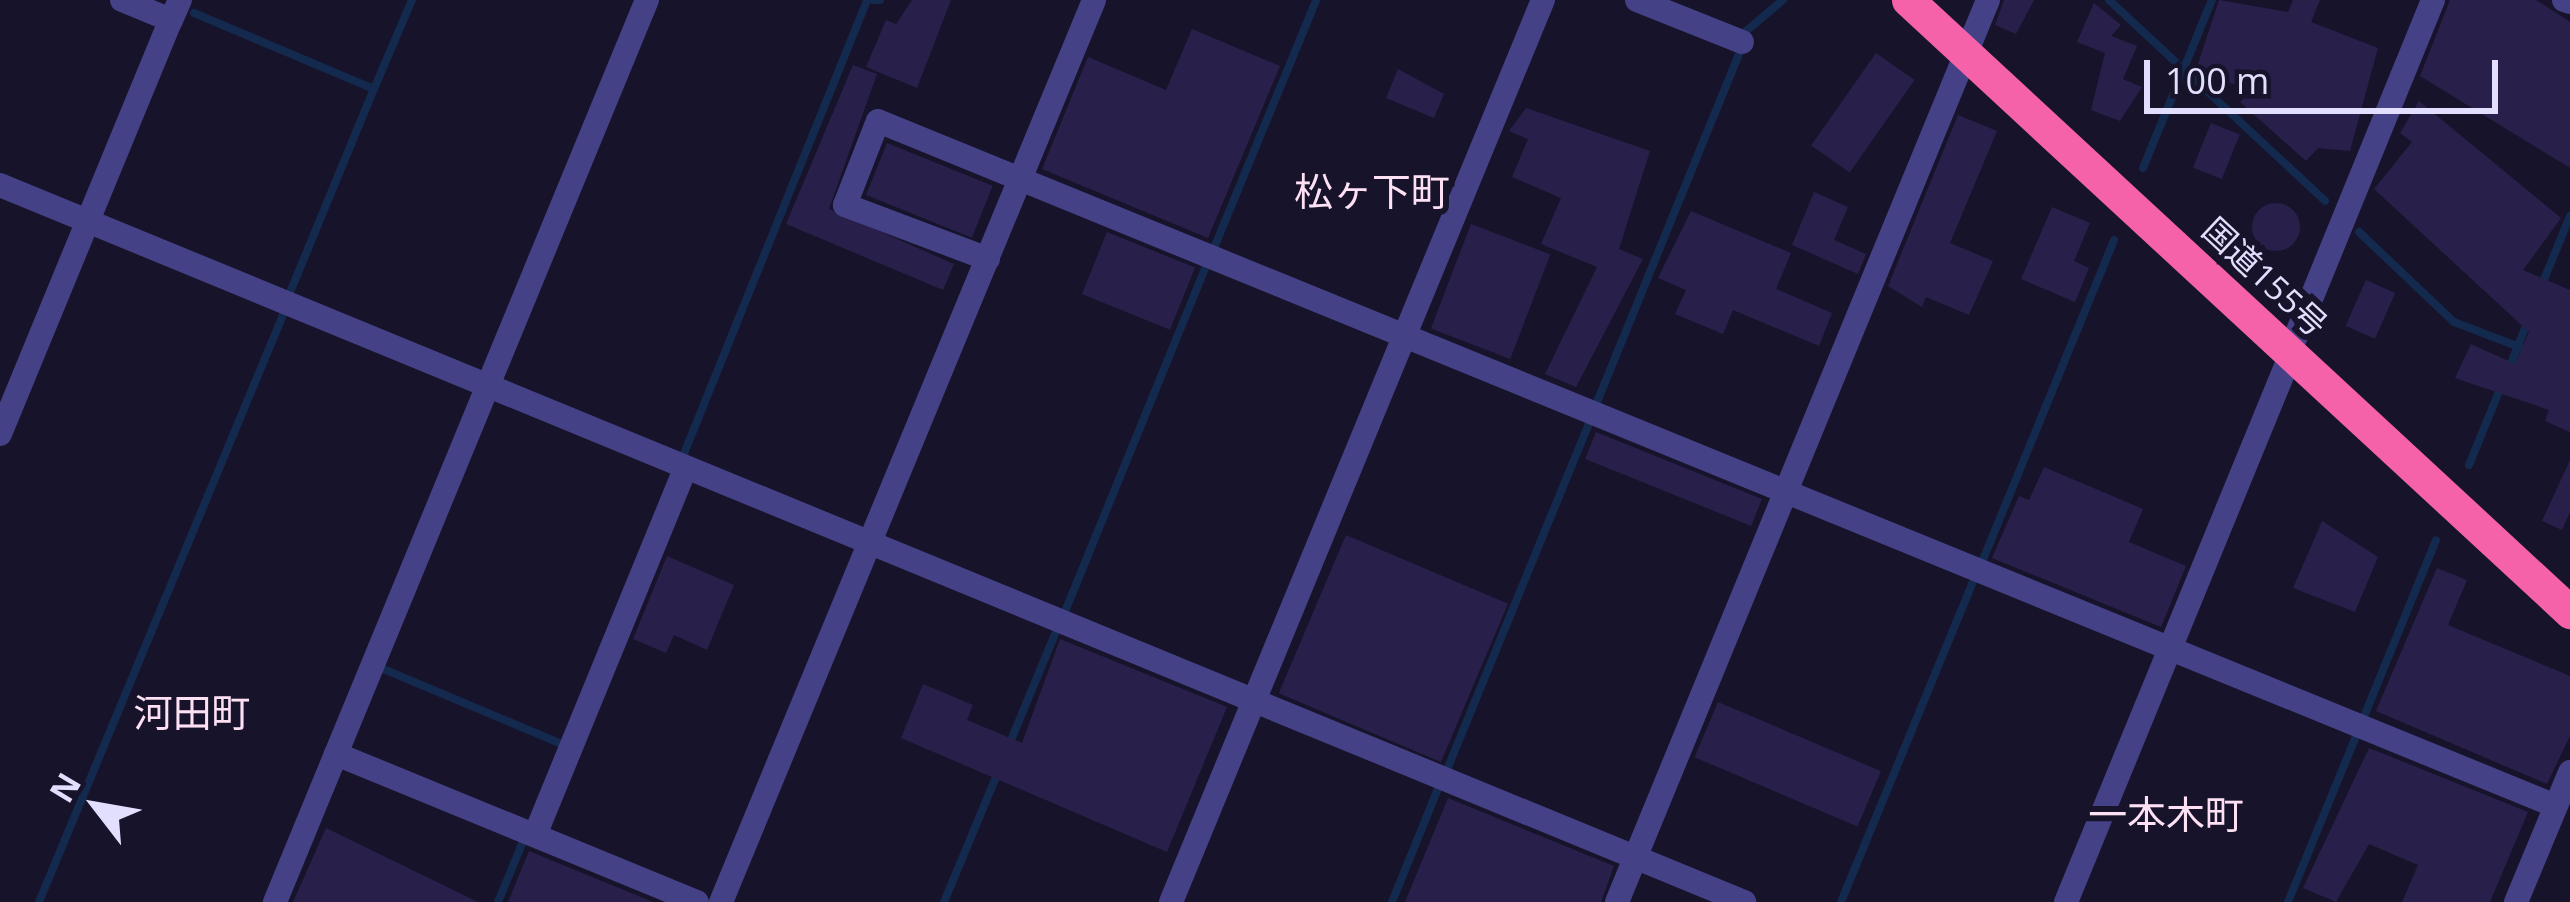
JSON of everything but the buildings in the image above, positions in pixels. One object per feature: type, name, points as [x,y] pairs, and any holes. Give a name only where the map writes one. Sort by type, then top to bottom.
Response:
[{"type":"highway","name":"国道155号","points":[[1908,0],[2570,612]]},
{"type":"street","points":[[0,434],[175,10],[122,0]]},
{"type":"street","points":[[275,902],[647,0]]},
{"type":"street","points":[[721,902],[1094,0]]},
{"type":"street","points":[[1171,902],[1543,0]]},
{"type":"street","points":[[1637,0],[1742,42]]},
{"type":"street","points":[[1617,902],[1988,0]]},
{"type":"street","points":[[2066,902],[2433,0]]},
{"type":"street","points":[[988,259],[845,205],[878,121],[2556,806]]},
{"type":"street","points":[[0,185],[485,389],[1744,902]]},
{"type":"street","points":[[535,835],[685,470]]},
{"type":"street","points":[[336,754],[697,902]]},
{"type":"street","points":[[2516,902],[2570,772]]},
{"type":"waterway","points":[[194,13],[374,89],[412,0]]},
{"type":"waterway","points":[[683,456],[867,0]]},
{"type":"waterway","points":[[873,0],[880,0]]},
{"type":"waterway","points":[[1214,248],[1316,0]]},
{"type":"waterway","points":[[1745,32],[1783,0]]},
{"type":"waterway","points":[[2109,0],[2325,201]]},
{"type":"waterway","points":[[2143,168],[2212,0]]},
{"type":"waterway","points":[[1597,402],[1741,49]]},
{"type":"waterway","points":[[291,290],[374,89]]},
{"type":"waterway","points":[[2541,287],[2570,216]]},
{"type":"waterway","points":[[2359,232],[2454,322],[2519,347]]},
{"type":"waterway","points":[[1982,562],[2114,240]]},
{"type":"waterway","points":[[1064,614],[1208,262]]},
{"type":"waterway","points":[[39,902],[283,315]]},
{"type":"waterway","points":[[2508,371],[2527,323]]},
{"type":"waterway","points":[[2469,465],[2502,384]]},
{"type":"waterway","points":[[1446,772],[1591,418]]},
{"type":"waterway","points":[[2363,719],[2436,540]]},
{"type":"waterway","points":[[1841,902],[1975,577]]},
{"type":"waterway","points":[[1009,745],[1055,634]]},
{"type":"waterway","points":[[381,668],[562,744]]},
{"type":"waterway","points":[[2288,902],[2357,734]]},
{"type":"waterway","points":[[944,902],[999,770]]},
{"type":"waterway","points":[[1392,902],[1440,784]]},
{"type":"waterway","points":[[498,902],[524,839]]},
{"type":"district","name":"松ヶ下町","points":[[1372,191]]},
{"type":"district","name":"河田町","points":[[192,712]]},
{"type":"district","name":"一本木町","points":[[2166,814]]}]
